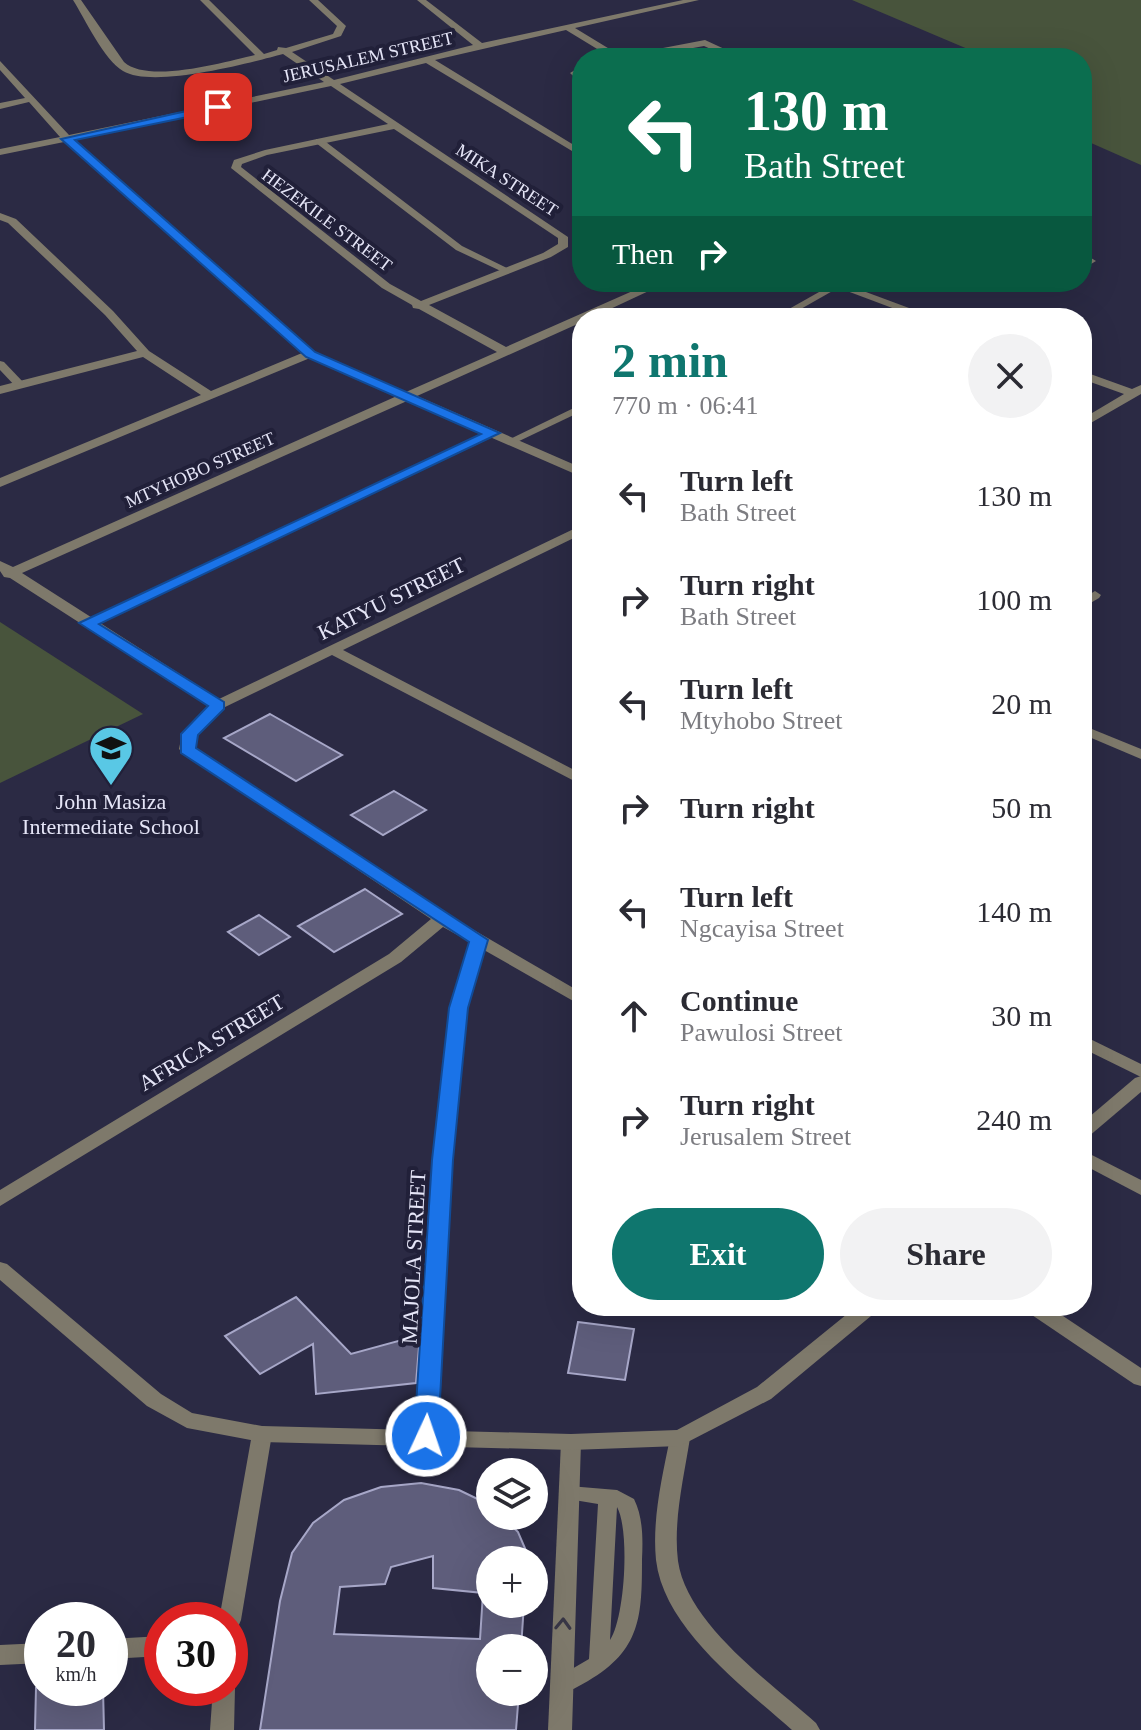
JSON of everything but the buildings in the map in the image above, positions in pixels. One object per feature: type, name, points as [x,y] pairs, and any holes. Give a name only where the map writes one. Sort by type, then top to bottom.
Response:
[{"type":"street","points":[[77,0],[122,65],[136,74],[154,75],[209,68],[326,40],[343,31],[342,26],[313,0]]},
{"type":"street","points":[[204,0],[260,55]]},
{"type":"street","points":[[421,0],[480,46]]},
{"type":"street","points":[[634,0],[649,8]]},
{"type":"street","name":"JERUSALEM STREET","points":[[0,152],[334,83],[480,46],[695,0]]},
{"type":"street","points":[[567,27],[604,48]]},
{"type":"street","points":[[682,48],[705,43],[716,48]]},
{"type":"street","name":"MIKA STREET","points":[[281,49],[394,126],[544,221],[563,237],[564,245],[555,251],[417,306]]},
{"type":"street","points":[[428,60],[572,148]]},
{"type":"street","points":[[0,64],[67,139],[310,354],[405,399],[493,433],[572,468]]},
{"type":"street","points":[[0,106],[32,99]]},
{"type":"street","name":"HEZEKILE STREET","points":[[394,126],[251,157],[238,162],[236,168],[361,269],[417,306],[504,351]]},
{"type":"street","points":[[0,216],[12,221],[145,353],[207,394]]},
{"type":"street","name":"MTYHOBO STREET","points":[[602,308],[639,292]]},
{"type":"street","points":[[857,292],[902,308]]},
{"type":"street","name":"MTYHOBO STREET","points":[[5,569],[405,399],[572,321]]},
{"type":"street","points":[[0,390],[145,353]]},
{"type":"street","points":[[0,483],[207,394],[310,354]]},
{"type":"street","points":[[1092,378],[1137,392]]},
{"type":"street","points":[[1092,418],[1137,392]]},
{"type":"street","name":"KATYU STREET","points":[[218,705],[572,534]]},
{"type":"street","name":"MTYHOBO STREET","points":[[5,569],[218,705]]},
{"type":"street","points":[[334,651],[572,775]]},
{"type":"street","points":[[218,705],[189,734],[187,749],[442,919],[572,994]]},
{"type":"street","points":[[1092,733],[1141,754]]},
{"type":"street","name":"AFRICA STREET","points":[[0,1199],[395,958],[442,919]]},
{"type":"street","name":"MAJOLA STREET","points":[[426,1436],[443,1160],[458,1008],[479,940]]},
{"type":"street","points":[[1092,1046],[1141,1071]]},
{"type":"street","points":[[1092,1124],[1141,1082]]},
{"type":"street","points":[[1092,1161],[1141,1188]]},
{"type":"street","points":[[0,1269],[154,1400],[187,1420],[262,1434],[571,1442],[680,1438],[764,1393],[858,1316]]},
{"type":"street","points":[[1048,1316],[1141,1378]]},
{"type":"street","points":[[233,1602],[262,1434]]},
{"type":"street","points":[[680,1438],[668,1501],[669,1572],[696,1625],[808,1730]]},
{"type":"street","points":[[560,1730],[571,1442]]},
{"type":"street","points":[[0,1655],[24,1654]]},
{"type":"street","points":[[222,1730],[223,1706]]},
{"type":"lane","points":[[319,141],[459,248],[508,271]]},
{"type":"lane","points":[[794,308],[821,292]]},
{"type":"lane","points":[[0,364],[20,385]]},
{"type":"lane","points":[[511,441],[572,412]]},
{"type":"lane","points":[[87,623],[493,433]]},
{"type":"lane","points":[[560,1686],[599,1663],[623,1639],[630,1612],[630,1510],[624,1501],[569,1493]]},
{"type":"lane","points":[[599,1663],[608,1497]]},
{"type":"green space","points":[[852,0],[1141,0],[1141,165],[1092,143],[1092,48],[965,48]]},
{"type":"green space","points":[[0,622],[143,714],[0,783]]},
{"type":"place","name":"John Masiza Intermediate School","points":[[111,787]]},
{"type":"route","points":[[218,107],[67,139],[310,354],[405,399],[493,433],[87,623],[218,705],[189,734],[187,749],[442,919],[479,940],[458,1008],[443,1160],[426,1436]]}]
